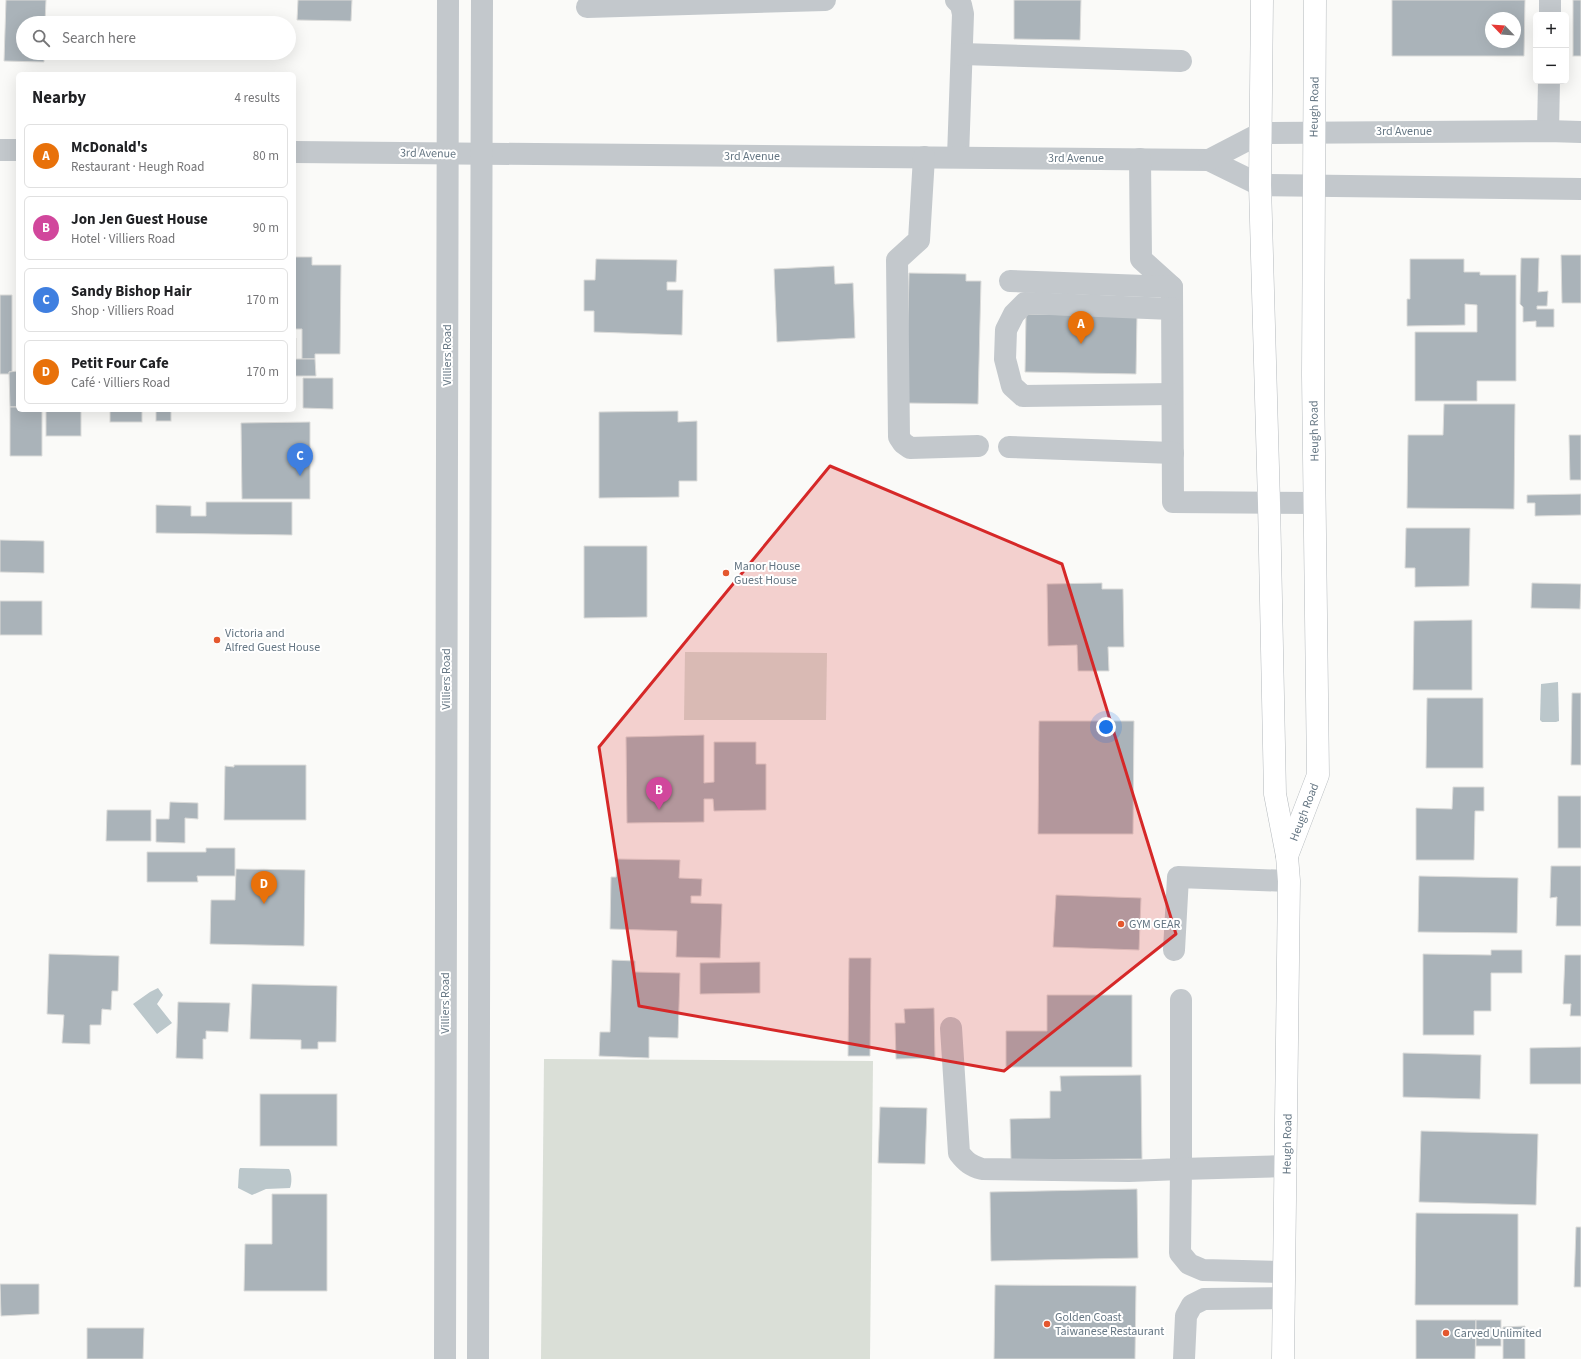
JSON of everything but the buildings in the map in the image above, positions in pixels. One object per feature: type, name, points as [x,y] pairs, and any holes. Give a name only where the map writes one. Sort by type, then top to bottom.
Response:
[{"type":"main road","name":"Heugh Road","points":[[1262,0],[1260,185],[1275,794],[1287,856],[1289,881],[1283,1359]]},
{"type":"main road","name":"Heugh Road","points":[[1287,856],[1318,775],[1313,376],[1315,0]]},
{"type":"street","name":"Villiers Road","points":[[445,1359],[448,0]]},
{"type":"street","points":[[478,1359],[482,0]]},
{"type":"street","points":[[587,7],[824,0]]},
{"type":"street","points":[[956,0],[961,5],[963,14],[958,157]]},
{"type":"street","points":[[1550,0],[1550,12]]},
{"type":"street","points":[[962,54],[1181,61]]},
{"type":"street","points":[[1548,130],[1549,84]]},
{"type":"street","name":"3rd Avenue","points":[[1209,160],[1261,133],[1548,130],[1581,132]]},
{"type":"street","points":[[0,150],[16,150]]},
{"type":"street","name":"3rd Avenue","points":[[296,152],[447,153],[482,155],[958,157],[1209,160],[1260,185],[1581,189]]},
{"type":"street","points":[[924,157],[919,240],[898,260],[899,437],[902,443],[910,448],[978,446]]},
{"type":"street","points":[[1140,159],[1141,259],[1172,287],[1173,502],[1314,503]]},
{"type":"street","points":[[1010,280],[1172,287]]},
{"type":"street","points":[[1172,309],[1025,303],[1014,314],[1006,330],[1006,360],[1012,386],[1023,396],[1172,394]]},
{"type":"street","points":[[1008,447],[1173,453]]},
{"type":"street","points":[[1174,950],[1178,877],[1289,881]]},
{"type":"street","points":[[1181,1000],[1180,1253],[1189,1264],[1203,1270],[1284,1272]]},
{"type":"street","points":[[445,1014],[480,1014]]},
{"type":"street","points":[[951,1028],[959,1153],[966,1162],[974,1167],[982,1169],[1129,1171],[1286,1166]]},
{"type":"street","points":[[1184,1359],[1186,1316],[1192,1305],[1204,1299],[1284,1298]]},
{"type":"highlighted area","points":[[830,466],[1062,564],[1176,934],[1004,1071],[639,1006],[599,747]]},
{"type":"shaded area","points":[[685,652],[827,653],[826,720],[684,720]]},
{"type":"shaded area","points":[[1558,682],[1559,721],[1542,722],[1540,720],[1541,684]]},
{"type":"shaded area","points":[[158,988],[163,995],[157,1004],[172,1023],[157,1034],[133,1004]]},
{"type":"shaded area","points":[[544,1059],[873,1061],[870,1359],[541,1359]]},
{"type":"shaded area","points":[[240,1168],[289,1169],[291,1173],[290,1188],[266,1189],[252,1195],[238,1188]]},
{"type":"place","name":"McDonald's","points":[[1081,344]]},
{"type":"place","name":"Sandy Bishop Hair","points":[[300,476]]},
{"type":"place","name":"Manor House Guest House","points":[[726,573]]},
{"type":"place","name":"Victoria and Alfred Guest House","points":[[217,640]]},
{"type":"place","name":"Jon Jen Guest House","points":[[659,810]]},
{"type":"place","name":"Petit Four Cafe","points":[[264,904]]},
{"type":"place","name":"GYM GEAR","points":[[1121,924]]},
{"type":"place","name":"Golden Coast Taiwanese Restaurant","points":[[1047,1324]]},
{"type":"place","name":"Carved Unlimited","points":[[1446,1333]]}]
